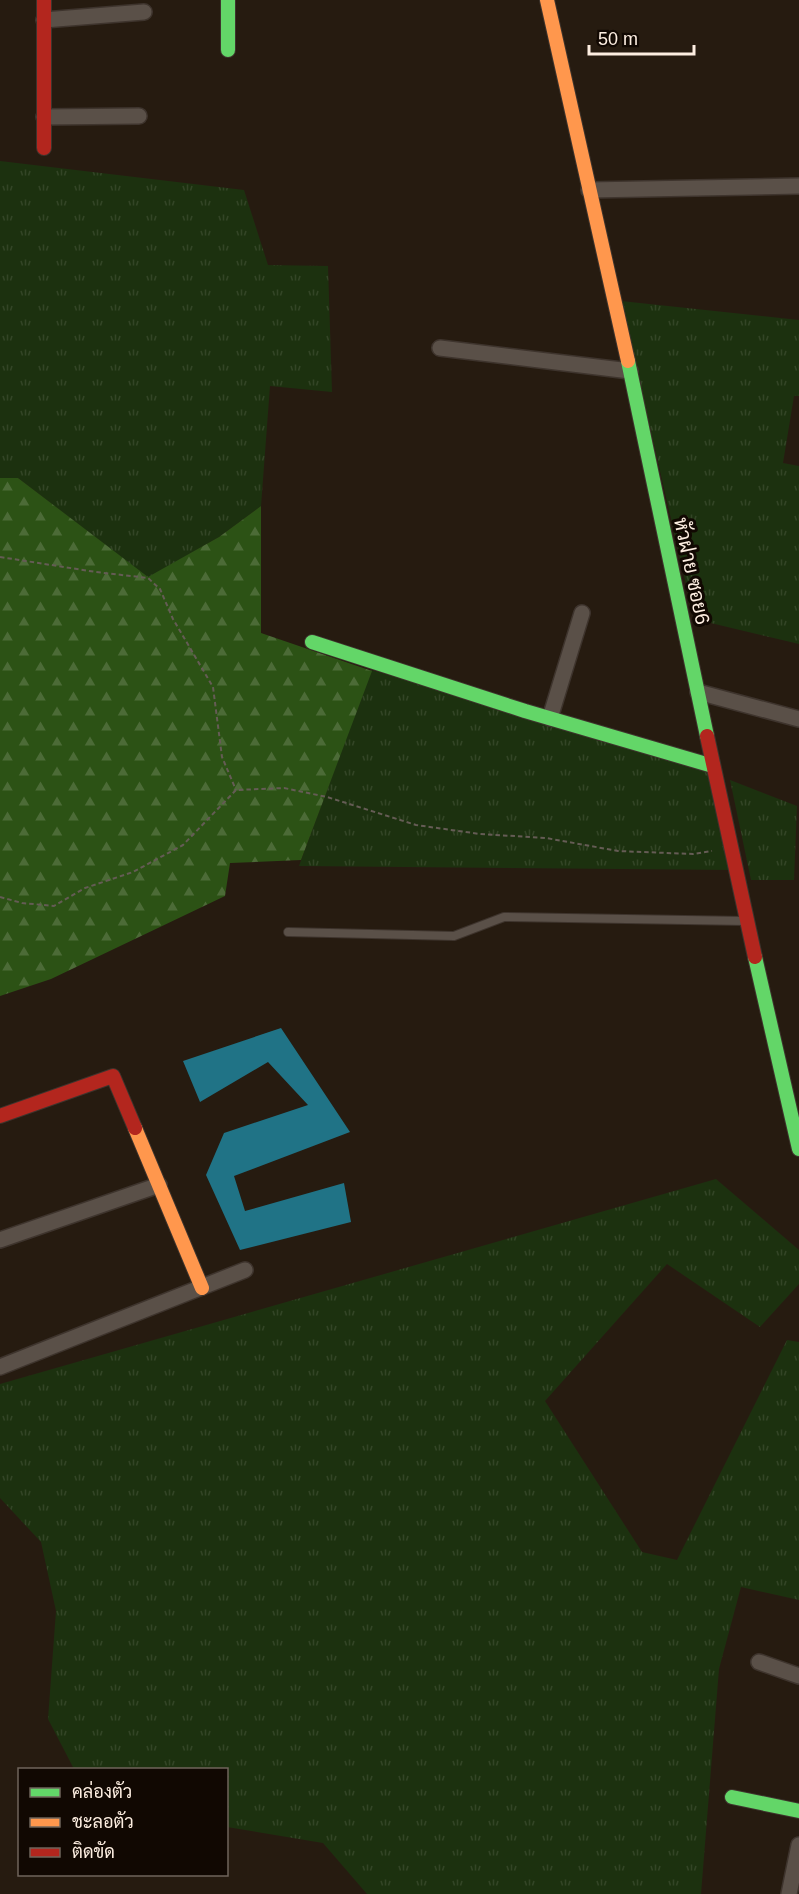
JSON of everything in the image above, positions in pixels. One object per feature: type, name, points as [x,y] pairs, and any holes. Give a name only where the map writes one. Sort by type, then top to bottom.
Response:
[{"type":"street","points":[[44,0],[44,148]]},
{"type":"street","points":[[228,0],[228,50]]},
{"type":"street","name":"หัวฝาย ซอย6","points":[[547,0],[630,371],[730,848],[799,1149]]},
{"type":"street","points":[[44,20],[144,12]]},
{"type":"street","points":[[44,117],[139,116]]},
{"type":"street","points":[[589,190],[799,186]]},
{"type":"street","points":[[440,348],[630,371]]},
{"type":"street","points":[[550,718],[582,613]]},
{"type":"street","points":[[312,642],[550,718],[713,766]]},
{"type":"street","points":[[698,692],[799,719]]},
{"type":"street","points":[[0,1116],[113,1076],[202,1288]]},
{"type":"street","points":[[0,1240],[159,1185]]},
{"type":"street","points":[[0,1367],[245,1270]]},
{"type":"street","points":[[759,1662],[799,1676]]},
{"type":"street","points":[[732,1797],[799,1811]]},
{"type":"street","points":[[789,1894],[799,1845]]},
{"type":"lane","points":[[288,932],[454,936],[504,917],[747,921]]},
{"type":"path","points":[[0,557],[148,578],[160,589],[173,619],[213,687],[222,757],[236,790]]},
{"type":"path","points":[[0,897],[22,903],[54,906],[85,888],[134,872],[183,845],[236,790],[284,788],[327,797],[416,825],[480,834],[546,838],[618,851],[693,854],[730,848]]},
{"type":"green space","points":[[0,161],[244,190],[268,265],[328,266],[332,392],[270,386],[261,506],[219,537],[148,578],[18,478],[0,478]]},
{"type":"green space","points":[[621,301],[799,320],[799,396],[794,396],[783,463],[799,466],[799,644],[694,619]]},
{"type":"green space","points":[[0,478],[18,478],[148,577],[219,537],[261,506],[261,633],[372,671],[301,860],[230,863],[225,896],[51,979],[0,996]]},
{"type":"green space","points":[[371,670],[713,766],[735,870],[299,866]]},
{"type":"green space","points":[[730,780],[797,806],[794,880],[751,880]]},
{"type":"green space","points":[[716,1179],[799,1250],[799,1284],[760,1327],[667,1264],[545,1401],[642,1552],[677,1560],[787,1340],[799,1342],[799,1600],[741,1587],[719,1669],[701,1894],[367,1894],[323,1843],[228,1827],[228,1768],[73,1768],[48,1719],[56,1611],[41,1542],[0,1498],[0,1384]]},
{"type":"water","points":[[281,1028],[350,1132],[234,1176],[245,1211],[344,1183],[351,1222],[240,1250],[206,1175],[224,1133],[308,1105],[268,1062],[200,1102],[183,1061]]},
{"type":"traffic: fast","points":[[228,0],[228,50]]},
{"type":"traffic: fast","points":[[628,361],[707,736]]},
{"type":"traffic: fast","points":[[312,642],[525,711],[713,766]]},
{"type":"traffic: fast","points":[[755,957],[799,1149]]},
{"type":"traffic: fast","points":[[732,1797],[799,1811]]},
{"type":"traffic: slow","points":[[547,0],[628,361]]},
{"type":"traffic: slow","points":[[135,1128],[202,1288]]},
{"type":"traffic: jam","points":[[44,0],[44,148]]},
{"type":"traffic: jam","points":[[707,736],[755,957]]},
{"type":"traffic: jam","points":[[0,1116],[113,1076],[135,1128]]}]
